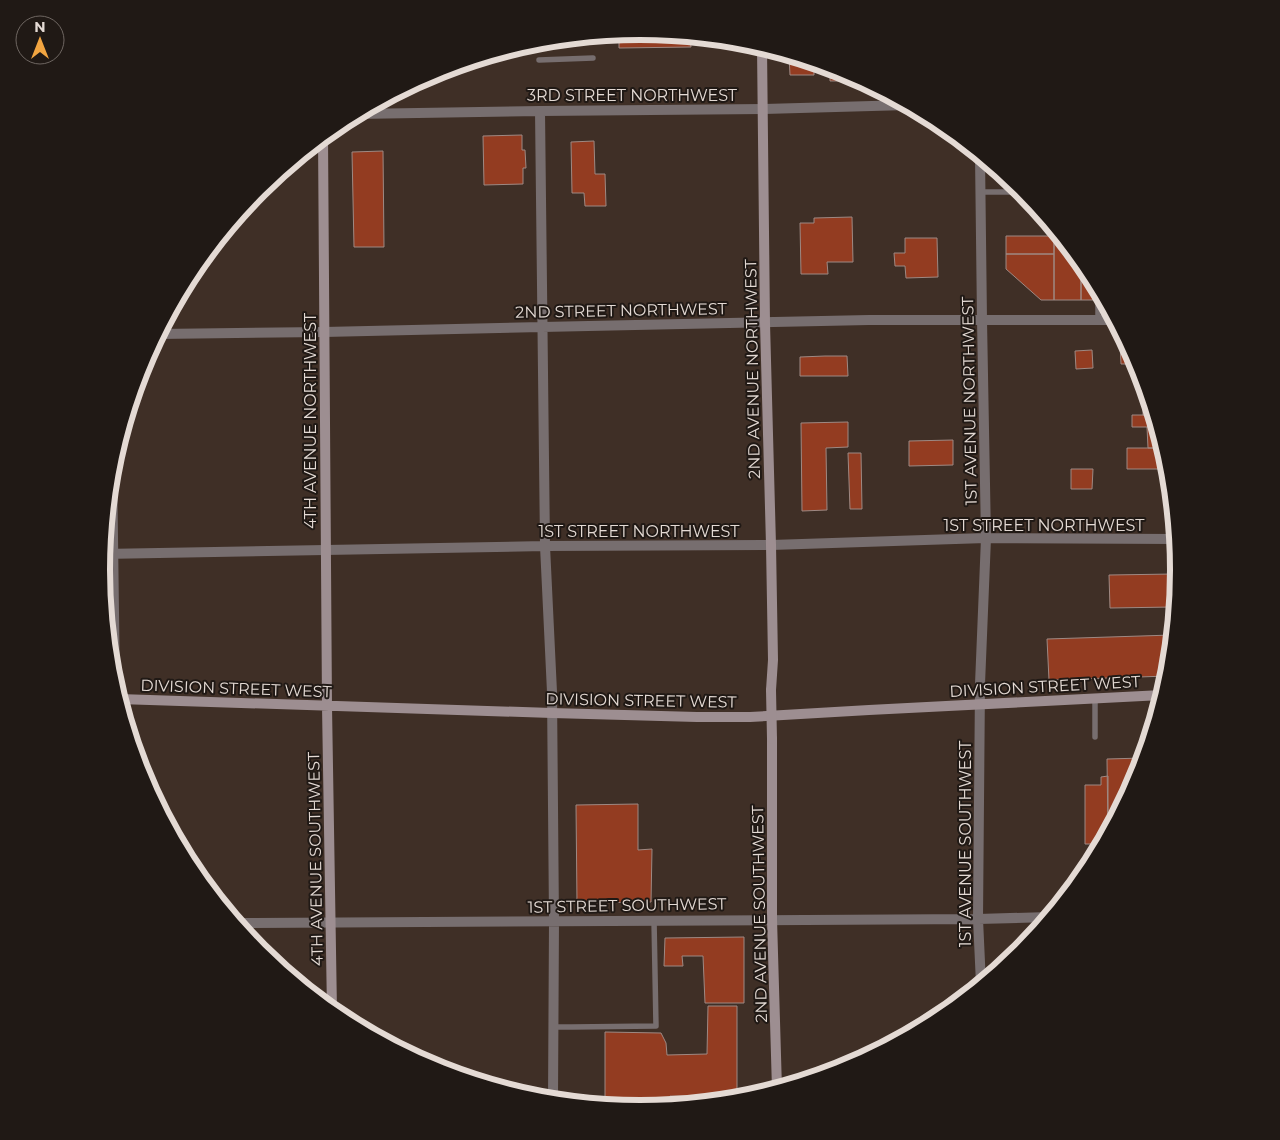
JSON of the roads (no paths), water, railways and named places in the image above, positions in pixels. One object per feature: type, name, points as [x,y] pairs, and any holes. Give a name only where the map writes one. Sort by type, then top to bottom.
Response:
[{"type":"street","name":"2ND AVENUE NORTHWEST","points":[[762,55],[765,323],[773,660],[770,690]]},
{"type":"street","name":"3RD STREET NORTHWEST","points":[[371,114],[764,110],[894,105]]},
{"type":"street","points":[[540,111],[545,546],[552,713],[553,1092]]},
{"type":"street","name":"4TH AVENUE NORTHWEST","points":[[323,146],[327,706]]},
{"type":"street","name":"1ST AVENUE NORTHWEST","points":[[980,165],[986,538],[980,705]]},
{"type":"street","name":"2ND STREET NORTHWEST","points":[[166,334],[869,320],[1107,320]]},
{"type":"street","points":[[113,516],[115,636]]},
{"type":"street","name":"1ST STREET NORTHWEST","points":[[110,554],[545,546],[771,545],[986,538],[1169,539]]},
{"type":"street","name":"2ND AVENUE SOUTHWEST","points":[[770,690],[772,739],[772,919],[777,1082]]},
{"type":"street","name":"DIVISION STREET WEST","points":[[126,699],[552,713],[750,717],[1155,695]]},
{"type":"street","name":"1ST AVENUE SOUTHWEST","points":[[980,705],[978,919],[981,975]]},
{"type":"street","name":"4TH AVENUE SOUTHWEST","points":[[327,706],[332,1001]]},
{"type":"street","name":"1ST STREET SOUTHWEST","points":[[245,923],[1039,917]]},
{"type":"lane","points":[[539,60],[593,58]]},
{"type":"lane","points":[[981,192],[1012,192]]},
{"type":"lane","points":[[1098,303],[1098,320]]},
{"type":"lane","points":[[1095,699],[1095,737]]},
{"type":"lane","points":[[554,1027],[656,1026],[654,920]]}]
